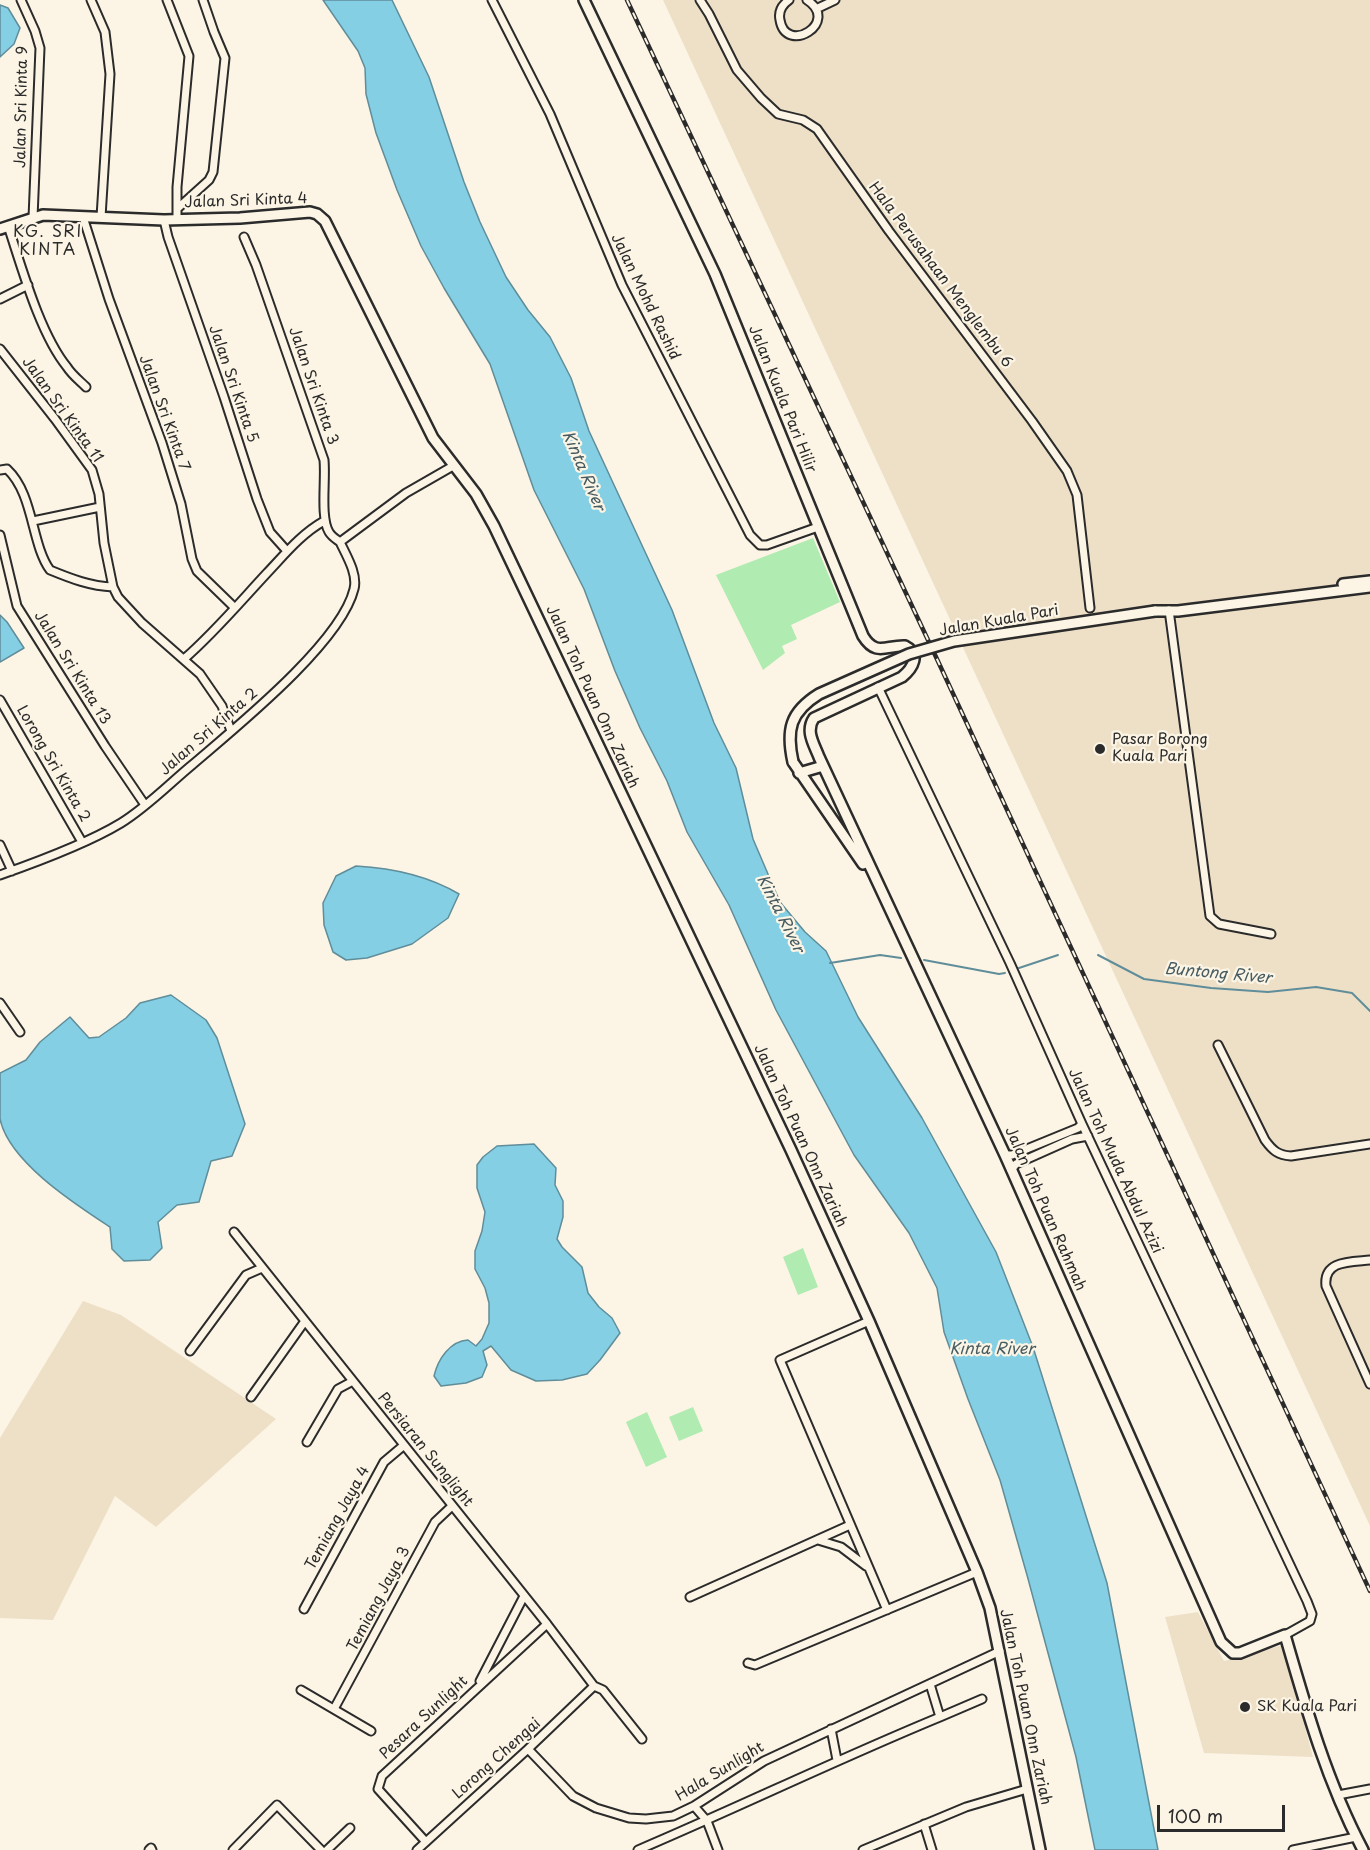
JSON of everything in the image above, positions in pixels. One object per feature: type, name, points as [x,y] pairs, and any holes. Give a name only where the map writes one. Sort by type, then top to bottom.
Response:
[{"type":"street","name":"Jalan Sri Kinta 9","points":[[21,0],[40,48],[33,218]]},
{"type":"street","points":[[91,0],[105,32],[110,74],[101,217]]},
{"type":"street","points":[[167,0],[189,56],[177,187],[177,219]]},
{"type":"street","points":[[178,208],[209,180],[213,172],[225,58],[203,0]]},
{"type":"street","name":"Jalan Mohd Rashid","points":[[492,0],[550,114],[594,223],[637,316],[750,535],[760,545],[767,545],[818,527]]},
{"type":"street","name":"Jalan Kuala Pari Hilir","points":[[584,0],[715,274],[867,643],[874,648],[881,649],[904,646],[913,652],[914,663],[910,671],[902,677],[821,713],[809,724]]},
{"type":"street","name":"Hala Perusahaan Menglembu 6","points":[[700,0],[737,70],[778,114],[803,120],[817,129],[889,231],[1067,471],[1077,495],[1090,608]]},
{"type":"street","points":[[789,0],[783,5],[779,15],[780,24],[787,32],[796,36],[806,35],[814,28],[818,19],[816,9],[807,0]]},
{"type":"street","points":[[816,9],[835,0]]},
{"type":"street","name":"Jalan Sri Kinta 4","points":[[4,227],[43,215],[164,220],[240,218],[310,212],[317,214],[325,221],[420,414],[433,438],[453,466]]},
{"type":"street","name":"Jalan Sri Kinta 7","points":[[83,217],[109,299],[162,443],[181,504],[192,559],[197,571],[235,608]]},
{"type":"street","name":"Jalan Sri Kinta 5","points":[[164,220],[270,532],[287,551]]},
{"type":"street","points":[[4,227],[56,351],[66,367],[86,387]]},
{"type":"street","name":"Jalan Sri Kinta 3","points":[[244,237],[256,265],[324,460],[324,521]]},
{"type":"street","points":[[0,299],[28,285]]},
{"type":"street","name":"Jalan Sri Kinta 11","points":[[0,349],[86,461],[94,478],[104,543],[113,587],[118,597],[142,623],[200,674],[222,706],[231,731]]},
{"type":"street","points":[[184,659],[202,644],[309,529],[324,521],[332,536],[340,542],[406,493],[453,466]]},
{"type":"street","name":"Jalan Toh Puan Onn Zariah","points":[[453,466],[476,494],[494,526],[791,1150],[869,1321],[977,1572],[990,1608],[1000,1651],[1040,1850]]},
{"type":"street","points":[[0,470],[7,469],[12,473],[21,490],[50,570],[77,582],[113,587]]},
{"type":"street","points":[[33,521],[100,507]]},
{"type":"street","name":"Jalan Sri Kinta 13","points":[[0,535],[17,606],[145,805]]},
{"type":"street","name":"Jalan Sri Kinta 2","points":[[0,875],[106,831],[145,805],[273,694],[318,647],[349,603],[355,587],[354,573],[340,542]]},
{"type":"street","name":"Jalan Kuala Pari","points":[[1169,610],[1177,606],[1370,581]]},
{"type":"street","name":"Jalan Kuala Pari","points":[[877,883],[793,762],[789,737],[794,716],[808,701],[819,694],[909,654],[954,641],[1169,610],[1370,587]]},
{"type":"street","points":[[1169,610],[1210,916],[1220,924],[1271,934]]},
{"type":"street","name":"Jalan Toh Muda Abdul Azizi","points":[[878,687],[1010,963],[1082,1124],[1307,1601],[1312,1614],[1310,1621],[1285,1635]]},
{"type":"street","name":"Lorong Sri Kinta 2","points":[[0,700],[82,842]]},
{"type":"street","name":"Jalan Toh Puan Rahmah","points":[[809,724],[809,731],[823,766],[1005,1155],[1221,1642],[1233,1653],[1240,1653],[1285,1635]]},
{"type":"street","points":[[799,773],[823,766]]},
{"type":"street","points":[[0,845],[12,871]]},
{"type":"street","points":[[0,1003],[20,1032]]},
{"type":"street","points":[[1218,1045],[1272,1150],[1280,1155],[1291,1156],[1370,1144]]},
{"type":"street","points":[[1011,1170],[1016,1164],[1071,1136],[1082,1124]]},
{"type":"street","points":[[1005,1155],[1012,1155],[1071,1136],[1088,1136]]},
{"type":"street","name":"Persiaran Sunglight","points":[[234,1232],[594,1686],[603,1690],[642,1739]]},
{"type":"street","points":[[1370,1260],[1332,1267],[1325,1278],[1326,1286],[1370,1384]]},
{"type":"street","points":[[190,1351],[246,1275],[262,1268]]},
{"type":"street","points":[[251,1397],[305,1321]]},
{"type":"street","points":[[869,1321],[780,1360],[887,1610]]},
{"type":"street","points":[[307,1442],[338,1389],[353,1381]]},
{"type":"street","name":"Temiang Jaya 4","points":[[304,1609],[384,1462],[403,1446]]},
{"type":"street","name":"Temiang Jaya 3","points":[[334,1709],[435,1522],[452,1506]]},
{"type":"street","points":[[690,1597],[850,1525]]},
{"type":"street","points":[[818,1540],[841,1547],[870,1569]]},
{"type":"street","points":[[748,1663],[755,1665],[977,1572]]},
{"type":"street","points":[[477,1687],[524,1596]]},
{"type":"street","name":"Pesara Sunlight","points":[[426,1842],[378,1789],[382,1776],[547,1624]]},
{"type":"street","points":[[1285,1635],[1310,1719],[1338,1795],[1363,1850]]},
{"type":"street","name":"Hala Sunlight","points":[[528,1749],[573,1796],[596,1808],[629,1818],[673,1816],[694,1806],[764,1761],[1000,1651]]},
{"type":"street","points":[[930,1683],[940,1717]]},
{"type":"street","name":"Lorong Chengai","points":[[417,1850],[594,1686]]},
{"type":"street","points":[[301,1690],[371,1731]]},
{"type":"street","points":[[638,1850],[707,1821],[837,1760],[982,1699]]},
{"type":"street","points":[[831,1730],[837,1760]]},
{"type":"street","points":[[863,1850],[966,1807],[1027,1789]]},
{"type":"street","points":[[1338,1795],[1370,1789]]},
{"type":"street","points":[[233,1850],[278,1805],[321,1850]]},
{"type":"street","points":[[694,1806],[707,1821],[718,1850]]},
{"type":"street","points":[[924,1824],[932,1850]]},
{"type":"street","points":[[327,1850],[350,1828]]},
{"type":"street","points":[[1293,1850],[1356,1837]]},
{"type":"shaded area","points":[[663,0],[1370,0],[1370,1526]]},
{"type":"shaded area","points":[[83,1301],[121,1315],[276,1419],[156,1527],[115,1496],[53,1620],[0,1618],[0,1438]]},
{"type":"shaded area","name":"SK Kuala Pari","points":[[1198,1612],[1224,1661],[1283,1645],[1313,1757],[1204,1753],[1165,1617]]},
{"type":"green space","points":[[813,538],[840,602],[791,625],[797,639],[782,646],[785,653],[763,670],[716,575]]},
{"type":"green space","points":[[803,1248],[818,1287],[798,1295],[783,1257]]},
{"type":"green space","points":[[693,1407],[703,1431],[679,1441],[669,1417]]},
{"type":"green space","points":[[647,1412],[667,1457],[646,1467],[626,1422]]},
{"type":"water","name":"Kinta River","points":[[323,0],[392,0],[429,77],[464,182],[480,222],[506,277],[550,337],[571,378],[589,431],[672,610],[714,723],[736,768],[753,839],[780,902],[805,932],[826,951],[858,1017],[922,1118],[996,1252],[1033,1347],[1107,1583],[1158,1850],[1095,1850],[1076,1757],[1027,1575],[1000,1480],[944,1332],[937,1288],[909,1233],[854,1155],[776,1010],[729,905],[687,832],[667,781],[615,671],[584,589],[534,490],[490,364],[421,246],[397,190],[376,133],[366,94],[365,68],[358,51]]},
{"type":"water","points":[[0,5],[8,8],[20,28],[14,44],[0,57]]},
{"type":"water","points":[[0,615],[24,648],[0,662]]},
{"type":"water","points":[[356,866],[422,877],[459,894],[448,918],[412,944],[367,958],[346,960],[333,952],[324,925],[323,903],[336,876]]},
{"type":"water","points":[[171,995],[206,1020],[217,1038],[245,1124],[232,1156],[211,1161],[199,1202],[177,1205],[158,1222],[162,1248],[150,1260],[124,1261],[112,1249],[110,1227],[62,1194],[16,1151],[0,1119],[0,1073],[26,1060],[40,1042],[70,1017],[89,1038],[99,1037],[126,1018],[140,1003]]},
{"type":"water","points":[[534,1144],[556,1168],[555,1185],[563,1201],[563,1217],[557,1239],[582,1267],[588,1293],[612,1318],[620,1333],[587,1374],[562,1380],[536,1381],[511,1370],[491,1346],[483,1351],[487,1365],[482,1377],[466,1383],[441,1386],[434,1376],[438,1363],[446,1352],[450,1347],[462,1341],[468,1340],[476,1346],[489,1323],[489,1303],[485,1288],[475,1269],[475,1251],[482,1231],[485,1212],[477,1188],[477,1165],[497,1146]]},
{"type":"waterway","points":[[830,963],[880,955],[901,958]]},
{"type":"waterway","name":"Buntong River","points":[[1019,968],[1058,955]]},
{"type":"waterway","name":"Buntong River","points":[[1098,955],[1144,979],[1211,988],[1268,992],[1316,987],[1352,993],[1370,1011]]},
{"type":"waterway","name":"Buntong River","points":[[924,960],[999,974],[1005,973]]},
{"type":"railway","points":[[627,0],[936,657],[1370,1591]]},
{"type":"place","name":"Pasar Borong Kuala Pari","points":[[1100,749]]},
{"type":"place","name":"SK Kuala Pari","points":[[1245,1707]]},
{"type":"district","name":"KG. SRI KINTA","points":[[48,242]]}]
